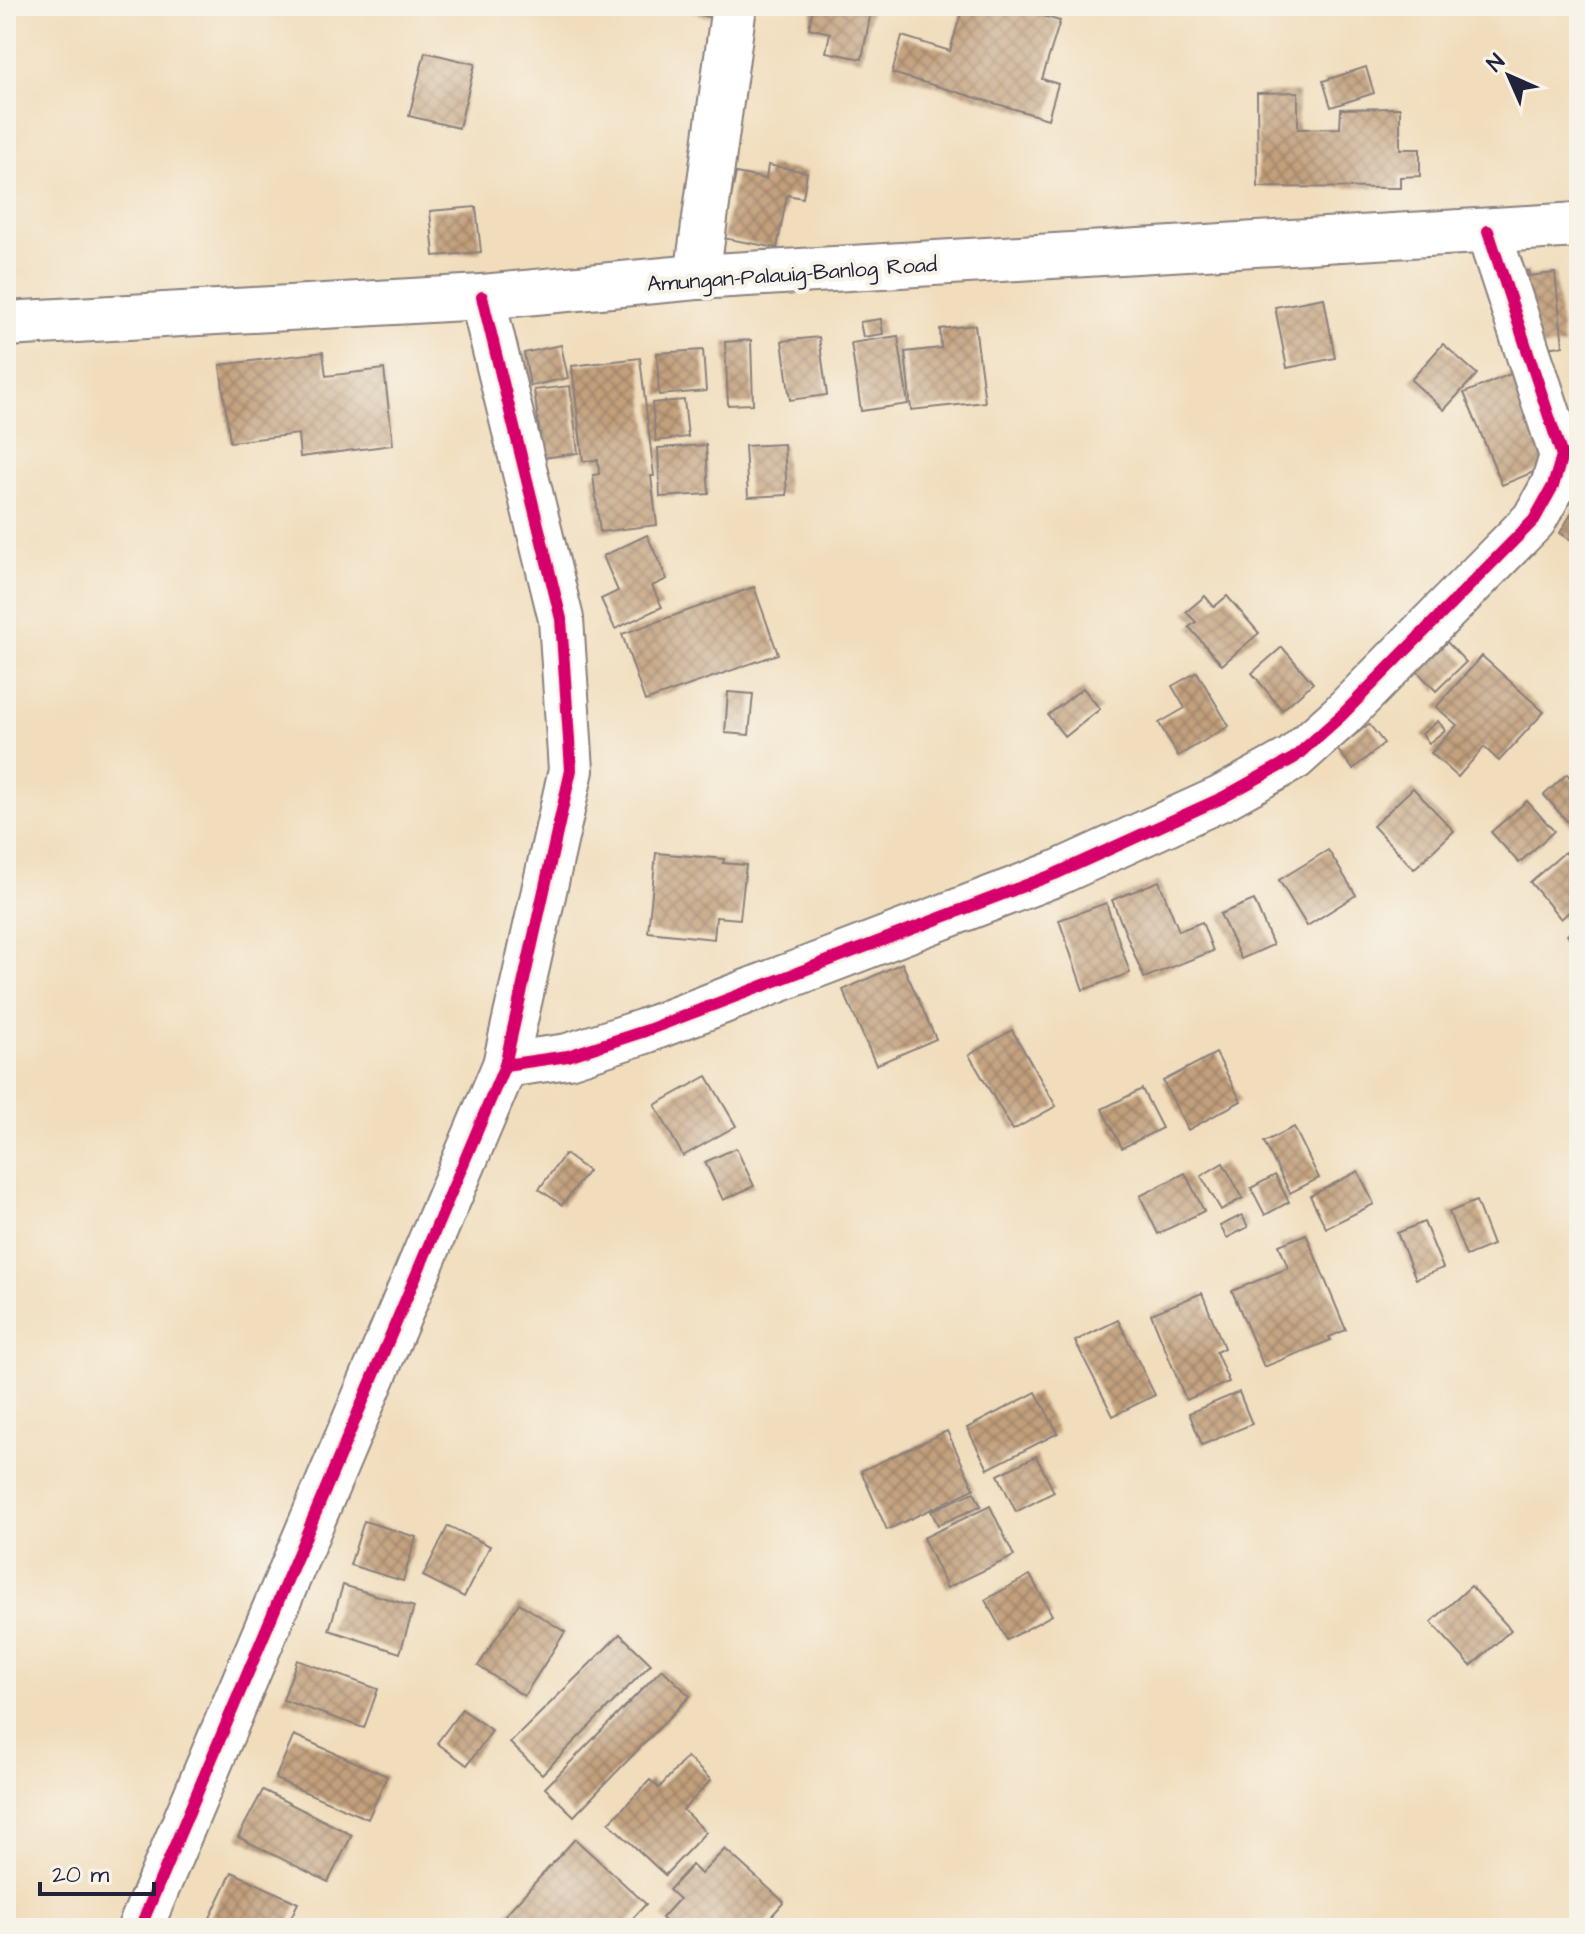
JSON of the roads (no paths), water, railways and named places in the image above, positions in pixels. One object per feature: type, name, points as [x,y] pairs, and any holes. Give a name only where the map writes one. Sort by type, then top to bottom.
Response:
[{"type":"street","points":[[697,277],[734,6]]},
{"type":"street","name":"Amungan-Palauig-Banlog Road","points":[[6,324],[482,297],[697,277],[1579,225]]},
{"type":"street","points":[[505,1065],[568,1056],[645,1031],[1055,874],[1222,798],[1294,758],[1341,716],[1534,520],[1553,486],[1562,456],[1488,231]]},
{"type":"street","points":[[140,1928],[505,1065],[571,770],[561,619],[482,297]]}]
